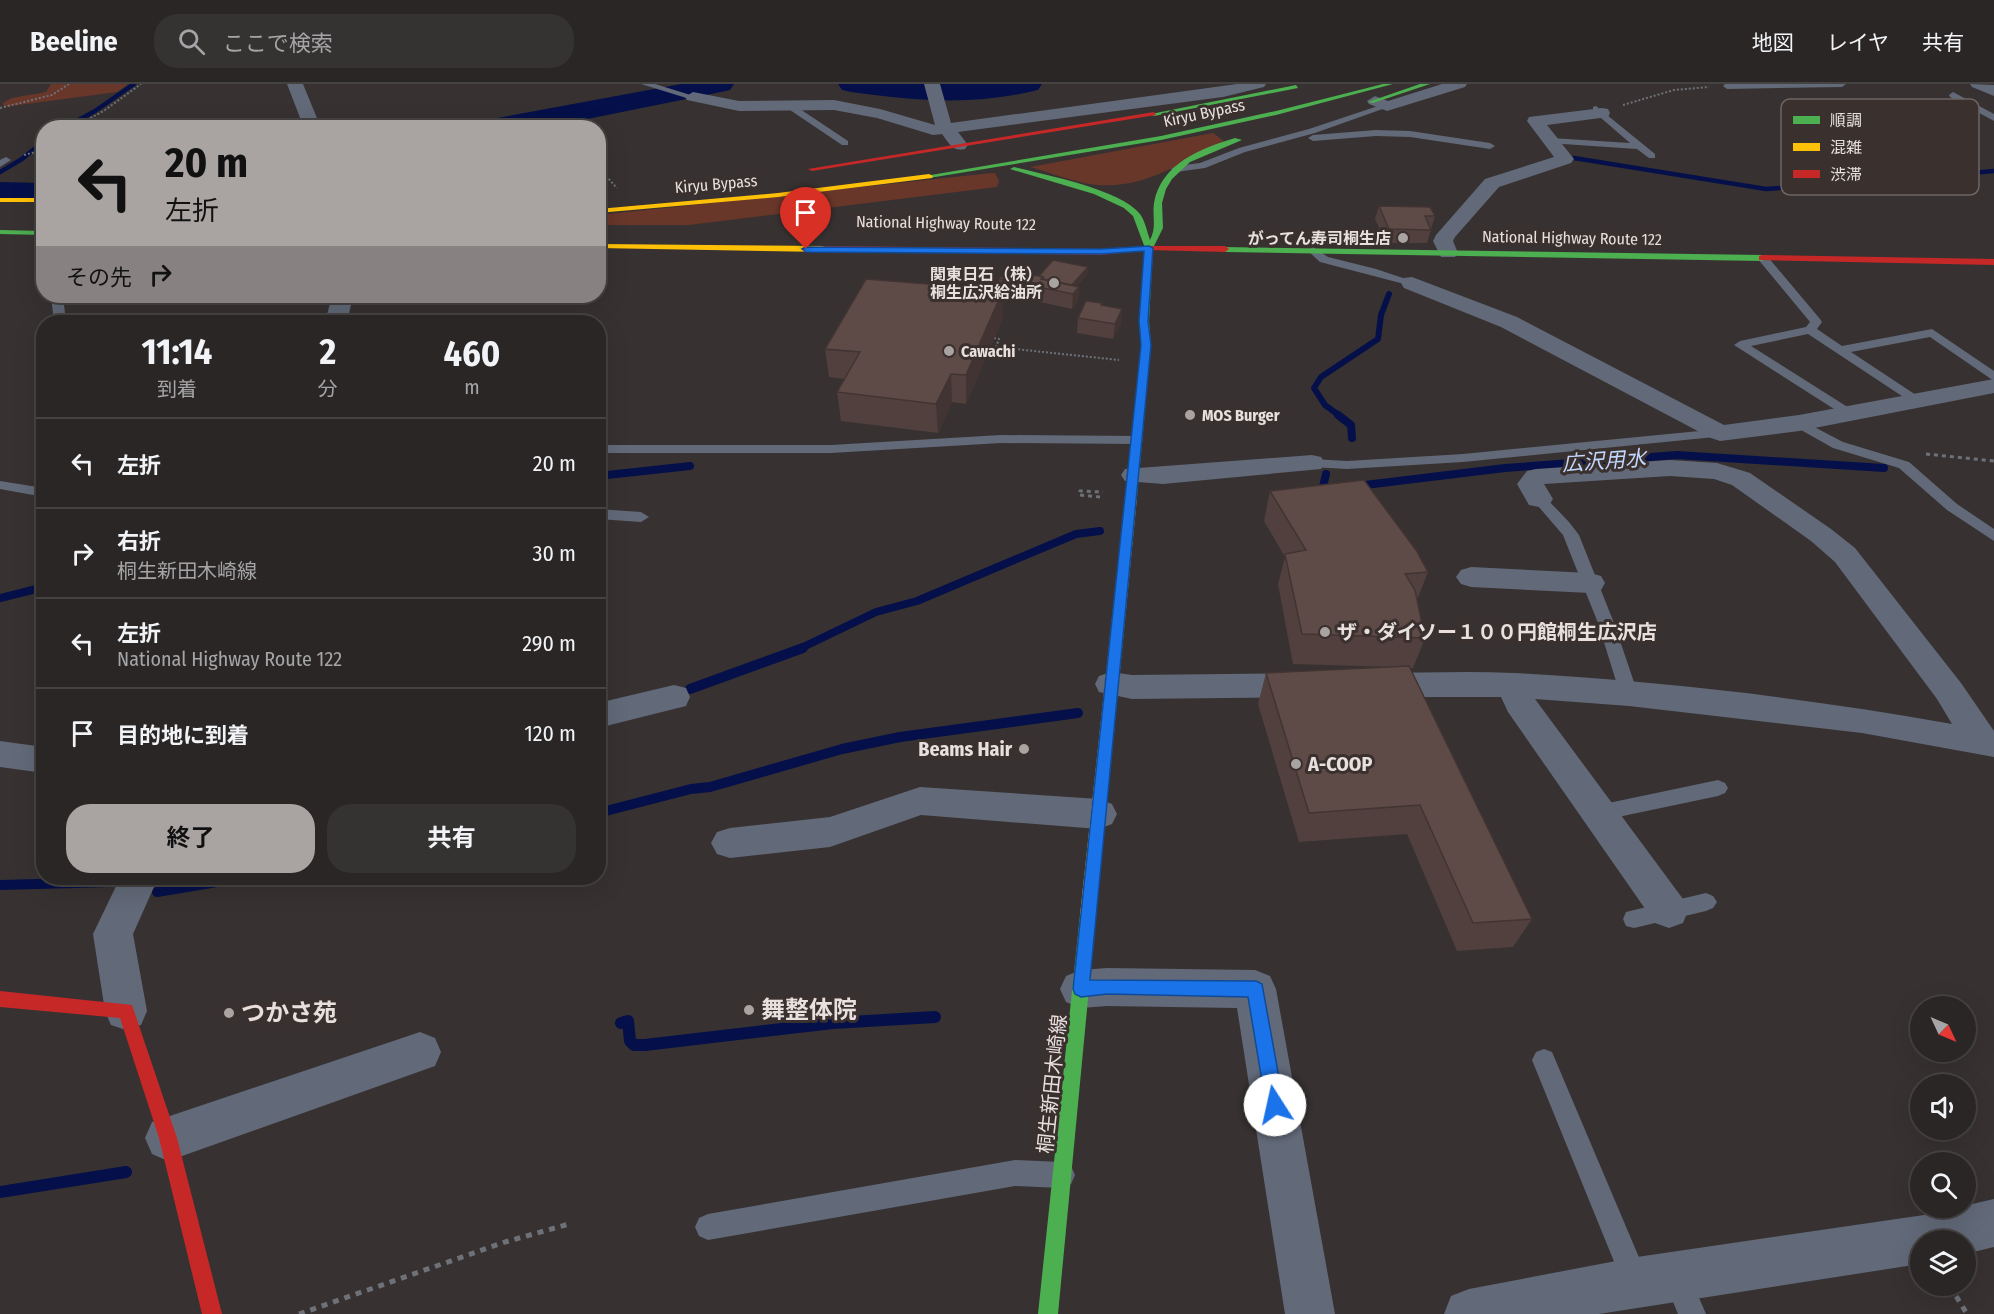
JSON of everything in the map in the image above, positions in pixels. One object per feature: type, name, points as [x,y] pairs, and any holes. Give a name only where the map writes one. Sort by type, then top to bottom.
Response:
[{"type":"main road","points":[[795,171],[960,155],[1311,84]]},
{"type":"main road","name":"Kiryu Bypass","points":[[606,200],[808,182],[960,155],[1002,157],[1190,124],[1356,84]]},
{"type":"main road","name":"Kiryu Bypass","points":[[606,210],[811,192],[1023,163],[1239,123],[1390,84]]},
{"type":"main road","points":[[1153,183],[1199,154],[1218,146],[1381,103],[1427,84]]},
{"type":"main road","points":[[960,155],[1090,190],[1118,201],[1135,212],[1149,248]]},
{"type":"main road","points":[[1149,248],[1158,231],[1158,203],[1172,173]]},
{"type":"main road","points":[[1090,190],[1123,188]]},
{"type":"main road","points":[[0,200],[36,200]]},
{"type":"main road","points":[[0,212],[36,212]]},
{"type":"main road","points":[[0,222],[36,223]]},
{"type":"main road","points":[[0,232],[36,233]]},
{"type":"main road","name":"National Highway Route 122","points":[[606,232],[1113,243],[1149,248]]},
{"type":"main road","name":"National Highway Route 122","points":[[606,246],[1101,252],[1149,248],[1994,262]]},
{"type":"main road","name":"桐生新田木崎線","points":[[1048,1314],[1134,475],[1146,345],[1144,321],[1149,248]]},
{"type":"main road","points":[[0,999],[126,1011],[168,1138],[212,1314]]},
{"type":"street","points":[[295,84],[310,120]]},
{"type":"street","points":[[690,96],[739,106],[834,105],[880,114],[927,130],[1223,92],[1258,84]]},
{"type":"street","points":[[1381,103],[1459,84]]},
{"type":"street","points":[[1972,89],[1994,91]]},
{"type":"street","points":[[933,91],[945,128],[960,155]]},
{"type":"street","points":[[1412,283],[1429,272],[1442,253],[1446,236],[1492,183],[1565,159],[1535,121],[1599,111]]},
{"type":"street","points":[[1412,283],[1509,322],[1720,433],[1799,423],[1994,386]]},
{"type":"street","points":[[1134,475],[1163,476],[1312,463]]},
{"type":"street","points":[[1539,499],[1530,484],[1536,477],[1544,476],[1670,468],[1717,471],[1740,479],[1821,535],[1845,555],[1987,742]]},
{"type":"street","points":[[1471,577],[1590,582]]},
{"type":"street","points":[[1111,684],[1132,687],[1512,685],[1629,694],[1862,720],[1987,742]]},
{"type":"street","points":[[1512,685],[1520,703],[1669,911]]},
{"type":"street","points":[[606,714],[674,697]]},
{"type":"street","points":[[0,754],[36,759]]},
{"type":"street","points":[[730,843],[830,832],[920,801],[1099,814]]},
{"type":"street","points":[[126,1011],[112,934],[136,885]]},
{"type":"street","points":[[1081,989],[1107,987],[1256,989],[1310,1314]]},
{"type":"street","points":[[168,1138],[420,1052]]},
{"type":"street","points":[[1469,1314],[1668,1291],[1994,1223]]},
{"type":"lane","points":[[645,84],[690,96]]},
{"type":"lane","points":[[1727,86],[1842,84]]},
{"type":"lane","points":[[1941,94],[1953,95],[1972,89]]},
{"type":"lane","points":[[1953,95],[1960,99]]},
{"type":"lane","points":[[1172,173],[1202,166],[1242,150],[1299,134],[1381,103]]},
{"type":"lane","points":[[792,104],[793,108],[845,143]]},
{"type":"lane","points":[[1979,110],[1994,118]]},
{"type":"lane","points":[[1599,111],[1652,156]]},
{"type":"lane","points":[[1299,134],[1313,138],[1376,133],[1410,134],[1490,146]]},
{"type":"lane","points":[[832,146],[857,140]]},
{"type":"lane","points":[[1551,141],[1638,146]]},
{"type":"lane","points":[[1313,250],[1324,260],[1412,283]]},
{"type":"lane","points":[[1763,258],[1816,322],[1810,330],[1740,345],[1850,413]]},
{"type":"lane","points":[[1810,330],[1917,402]]},
{"type":"lane","points":[[1840,350],[1932,333],[1994,378]]},
{"type":"lane","points":[[1799,423],[1838,445],[1904,465],[1952,507],[1994,536]]},
{"type":"lane","points":[[1312,463],[1347,465],[1463,458],[1720,433]]},
{"type":"lane","points":[[606,449],[831,449],[1001,439],[1136,440]]},
{"type":"lane","points":[[0,485],[36,492]]},
{"type":"lane","points":[[1539,499],[1564,525],[1590,582],[1629,694]]},
{"type":"lane","points":[[606,515],[641,517]]},
{"type":"lane","points":[[1599,813],[1718,788]]},
{"type":"lane","points":[[1634,919],[1706,902]]},
{"type":"lane","points":[[1544,1060],[1668,1291]]},
{"type":"lane","points":[[708,1227],[1015,1173],[1062,1175]]},
{"type":"path","points":[[0,108],[52,94],[69,84]]},
{"type":"path","points":[[88,120],[141,84]]},
{"type":"path","points":[[1599,111],[1674,90],[1727,86]]},
{"type":"path","points":[[606,175],[618,191]]},
{"type":"path","points":[[994,338],[999,339],[996,347],[1126,361]]},
{"type":"path","points":[[1080,491],[1104,494],[1079,495],[1080,491]]},
{"type":"path","points":[[300,1314],[505,1242],[569,1224]]},
{"type":"path","points":[[1956,1296],[1967,1314]]},
{"type":"shaded area","points":[[51,84],[128,84],[117,92],[4,107],[3,103],[12,98],[46,92]]},
{"type":"shaded area","points":[[1213,133],[1224,141],[1174,167],[1140,181],[1103,185],[1084,183],[1030,167]]},
{"type":"shaded area","points":[[995,173],[999,181],[997,187],[689,225],[606,225],[606,214]]},
{"type":"building","points":[[1379,206],[1430,207],[1435,216],[1425,216],[1431,230],[1389,229]]},
{"type":"building","points":[[1053,260],[1088,267],[1072,285],[1043,279],[1039,276]]},
{"type":"building","points":[[1008,269],[1079,287],[1073,294],[999,279]]},
{"type":"building","points":[[866,279],[1003,290],[966,375],[951,374],[936,404],[837,392],[860,352],[825,349]]},
{"type":"building","points":[[1086,301],[1122,309],[1115,324],[1078,318]]},
{"type":"building","points":[[1364,480],[1416,550],[1428,572],[1405,574],[1415,590],[1425,638],[1302,634],[1285,554],[1306,550],[1270,491]]},
{"type":"building","points":[[1409,666],[1532,919],[1473,923],[1420,805],[1309,813],[1266,673]]},
{"type":"waterway","points":[[79,120],[134,84]]},
{"type":"waterway","points":[[537,120],[721,84]]},
{"type":"waterway","points":[[851,84],[918,92],[962,94],[1029,84]]},
{"type":"waterway","points":[[0,172],[36,148]]},
{"type":"waterway","points":[[1574,158],[1766,189],[1781,188]]},
{"type":"waterway","points":[[1979,172],[1994,171]]},
{"type":"waterway","points":[[0,191],[36,192]]},
{"type":"waterway","points":[[1340,416],[1325,405],[1314,388],[1321,377],[1378,339],[1381,315],[1389,294]]},
{"type":"waterway","points":[[1338,415],[1351,425],[1352,438]]},
{"type":"waterway","name":"広沢用水","points":[[1357,486],[1505,468],[1677,455],[1884,468]]},
{"type":"waterway","points":[[606,475],[690,466]]},
{"type":"waterway","points":[[1321,495],[1326,474]]},
{"type":"waterway","points":[[799,649],[876,612],[917,601],[1076,534],[1100,531]]},
{"type":"waterway","points":[[0,598],[36,589]]},
{"type":"waterway","points":[[690,689],[803,648]]},
{"type":"waterway","points":[[606,811],[691,789],[710,787],[842,749],[900,737],[1078,713]]},
{"type":"waterway","points":[[0,885],[36,884]]},
{"type":"waterway","points":[[157,892],[199,885]]},
{"type":"waterway","points":[[621,1023],[628,1021],[630,1041],[634,1045],[645,1045],[833,1023],[935,1017]]},
{"type":"waterway","points":[[0,1192],[126,1172]]},
{"type":"traffic: fast","points":[[929,176],[1161,138],[1276,113],[1390,84]]},
{"type":"traffic: fast","points":[[1371,102],[1427,84]]},
{"type":"traffic: fast","points":[[1154,114],[1296,87]]},
{"type":"traffic: fast","points":[[1149,248],[1158,232],[1158,203],[1168,178],[1188,160],[1212,148],[1238,140]]},
{"type":"traffic: fast","points":[[1014,169],[1079,186],[1126,206],[1138,216],[1149,248]]},
{"type":"traffic: fast","points":[[0,232],[36,233]]},
{"type":"traffic: fast","points":[[1131,497],[1146,345],[1144,321],[1149,248]]},
{"type":"traffic: fast","points":[[1225,249],[1762,258]]},
{"type":"traffic: fast","points":[[1048,1314],[1088,915]]},
{"type":"traffic: slow","points":[[606,210],[778,195],[929,176]]},
{"type":"traffic: slow","points":[[0,200],[36,200]]},
{"type":"traffic: slow","points":[[606,246],[825,249]]},
{"type":"traffic: slow","points":[[1088,915],[1131,497]]},
{"type":"traffic: jam","points":[[812,169],[1154,114]]},
{"type":"traffic: jam","points":[[825,249],[1101,252],[1149,248],[1225,249]]},
{"type":"traffic: jam","points":[[1762,258],[1994,262]]},
{"type":"traffic: jam","points":[[0,999],[126,1011],[168,1138],[212,1314]]},
{"type":"place","name":"がってん寿司桐生店","points":[[1403,238]]},
{"type":"place","name":"関東日石（株） 桐生広沢給油所","points":[[1054,283]]},
{"type":"place","name":"Cawachi","points":[[949,351]]},
{"type":"place","name":"MOS Burger","points":[[1190,415]]},
{"type":"place","name":"ザ・ダイソー１００円館桐生広沢店","points":[[1325,632]]},
{"type":"place","name":"Beams Hair","points":[[1024,749]]},
{"type":"place","name":"A-COOP","points":[[1296,764]]},
{"type":"place","name":"舞整体院","points":[[749,1010]]},
{"type":"place","name":"つかさ苑","points":[[229,1013]]},
{"type":"route","points":[[806,249],[1101,252],[1149,248],[1144,321],[1146,345],[1081,989],[1107,987],[1256,989],[1275,1105]]}]
